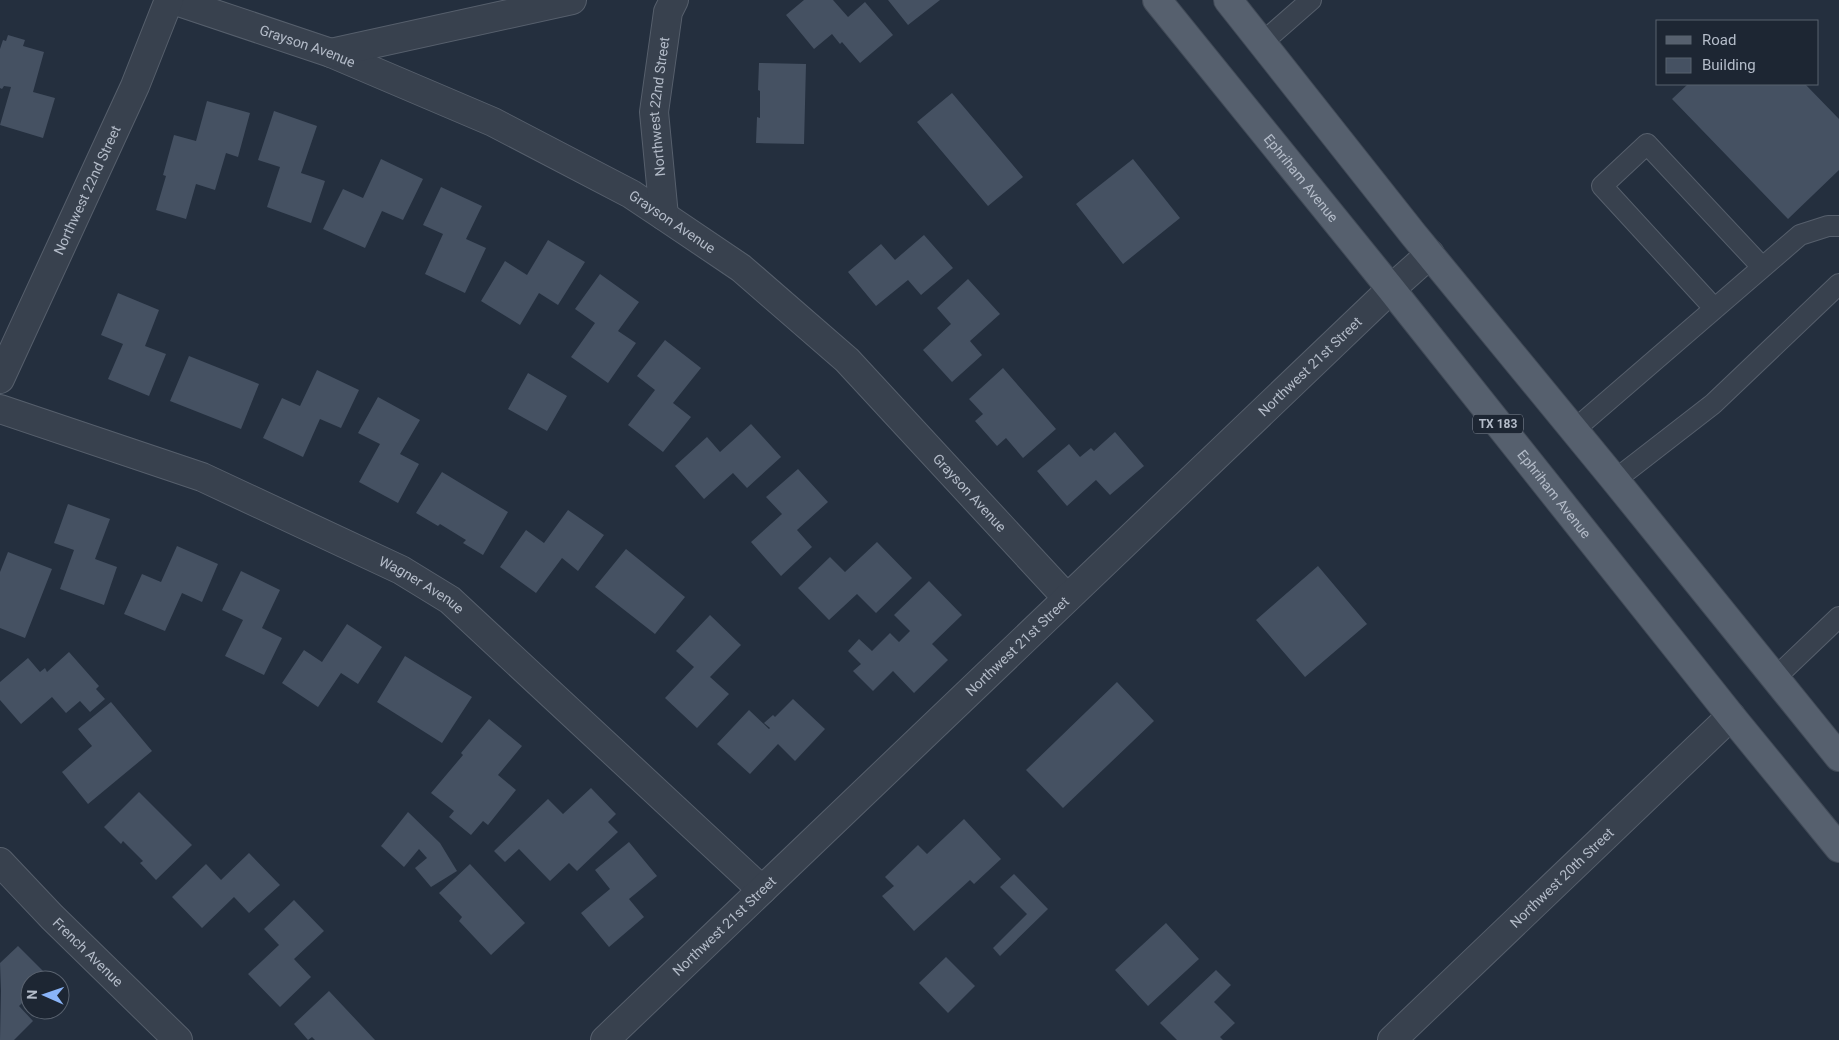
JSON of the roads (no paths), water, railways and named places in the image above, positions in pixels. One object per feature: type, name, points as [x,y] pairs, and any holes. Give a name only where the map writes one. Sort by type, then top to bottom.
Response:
[{"type":"main road","name":"Ephriham Avenue","points":[[1157,0],[1839,848]]},
{"type":"main road","points":[[1228,0],[1413,234],[1839,757]]},
{"type":"street","name":"Grayson Avenue","points":[[171,0],[331,53],[493,122],[631,194],[664,216],[741,268],[847,360],[1067,598]]},
{"type":"street","name":"Northwest 22nd Street","points":[[0,379],[135,86],[171,0]]},
{"type":"street","points":[[331,53],[572,0]]},
{"type":"street","name":"Northwest 22nd Street","points":[[664,216],[654,112],[668,12],[674,0]]},
{"type":"street","name":"Northwest 21st Street","points":[[605,1040],[1391,289],[1430,254]]},
{"type":"street","name":"Wagner Avenue","points":[[0,409],[202,477],[401,570],[450,600],[762,890]]},
{"type":"street","name":"Northwest 20th Street","points":[[1392,1040],[1731,716]]},
{"type":"street","name":"French Avenue","points":[[0,862],[52,917],[178,1040]]},
{"type":"lane","points":[[1262,43],[1311,0]]},
{"type":"lane","points":[[1714,308],[1602,186],[1647,144],[1762,267]]},
{"type":"lane","points":[[1574,430],[1800,235],[1828,226],[1839,226]]},
{"type":"lane","points":[[1615,480],[1713,404],[1839,284]]},
{"type":"lane","points":[[1775,678],[1839,617]]}]
